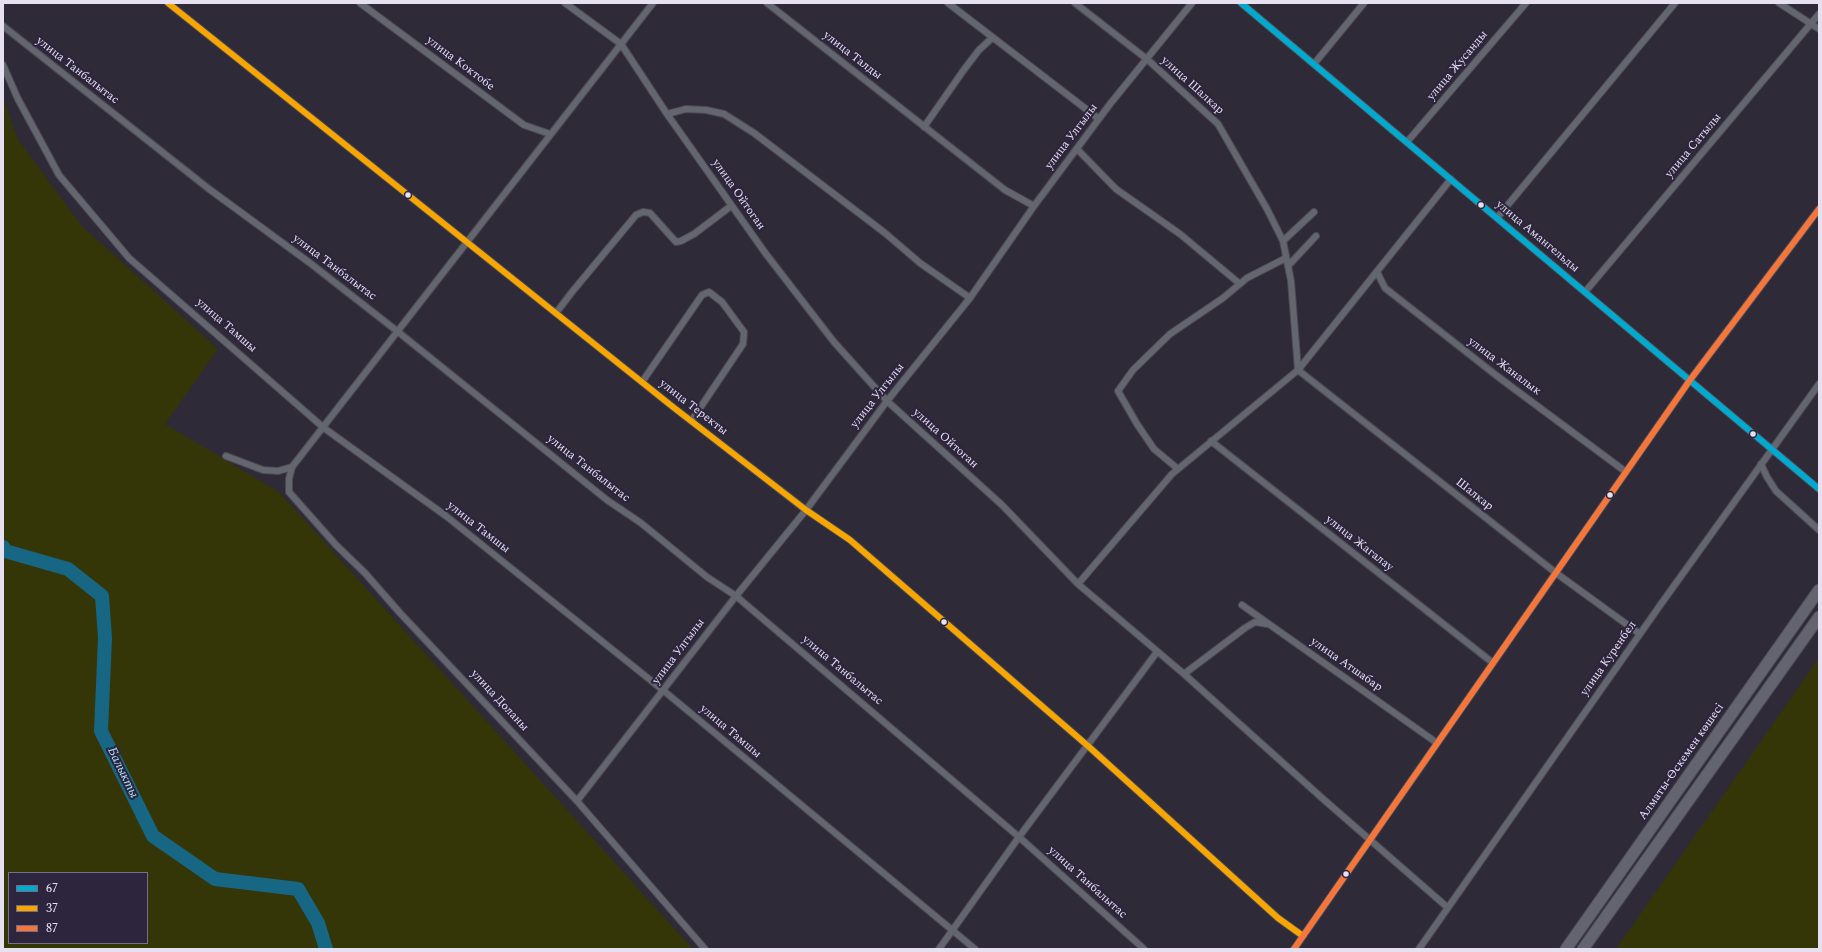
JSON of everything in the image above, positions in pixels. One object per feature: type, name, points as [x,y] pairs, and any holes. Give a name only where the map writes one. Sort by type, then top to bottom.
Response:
[{"type":"highway","name":"Алматы-Өскемен көшесі","points":[[1566,949],[1819,590]]},
{"type":"highway","points":[[1584,949],[1819,617]]},
{"type":"street","name":"улица Теректы","points":[[168,3],[642,382],[806,510],[850,540],[1088,746],[1248,892],[1278,918],[1303,936]]},
{"type":"street","name":"улица Коктобе","points":[[360,3],[524,125],[550,134]]},
{"type":"street","name":"улица Ойтоган","points":[[565,3],[621,44],[667,114],[731,206],[834,342],[887,401],[1002,504],[1078,584],[1184,674],[1322,798],[1447,907]]},
{"type":"street","points":[[226,456],[263,470],[278,471],[292,467],[324,428],[397,331],[653,3]]},
{"type":"street","name":"улица Талды","points":[[767,3],[1005,190],[1034,206]]},
{"type":"street","points":[[948,3],[1099,119]]},
{"type":"street","name":"улица Шалкар","points":[[1075,3],[1148,60],[1218,124],[1267,209],[1283,242],[1291,281],[1298,370]]},
{"type":"street","name":"улица Улгылы","points":[[577,800],[664,691],[736,596],[806,510],[887,401],[970,298],[1034,206],[1099,119],[1148,60],[1192,3]]},
{"type":"street","name":"улица Амангельды","points":[[1240,3],[1819,489]]},
{"type":"street","points":[[1314,64],[1364,3]]},
{"type":"street","name":"улица Жусанды","points":[[1407,142],[1526,3]]},
{"type":"street","points":[[1498,218],[1675,3]]},
{"type":"street","points":[[1779,3],[1819,29]]},
{"type":"street","name":"улица Сатылы","points":[[1585,292],[1819,14]]},
{"type":"street","name":"улица Танбалытас","points":[[3,26],[209,189],[310,263],[397,331],[607,500],[641,523],[707,577],[736,596],[1019,836],[1144,949]]},
{"type":"street","points":[[924,127],[963,71],[992,38]]},
{"type":"street","name":"улица Тамшы","points":[[3,65],[12,86],[59,175],[129,258],[324,428],[446,516],[664,691],[975,949]]},
{"type":"street","points":[[667,114],[686,109],[706,110],[724,114],[754,133],[885,233],[920,263],[970,298]]},
{"type":"street","points":[[1077,149],[1116,189],[1180,234],[1240,284]]},
{"type":"street","points":[[1078,584],[1178,469],[1298,370],[1451,179]]},
{"type":"street","points":[[556,314],[572,292],[636,215],[642,212],[650,213],[676,242],[694,234],[731,206]]},
{"type":"street","points":[[1294,949],[1690,380],[1819,209]]},
{"type":"street","points":[[1283,242],[1314,212]]},
{"type":"street","points":[[1288,266],[1316,236]]},
{"type":"street","points":[[1178,469],[1154,449],[1137,424],[1118,390],[1133,370],[1170,334],[1240,284],[1246,278],[1286,258]]},
{"type":"street","name":"улица Жаналык","points":[[1377,272],[1385,288],[1497,376],[1626,472]]},
{"type":"street","points":[[642,382],[702,295],[709,292],[722,302],[744,332],[743,344],[692,420]]},
{"type":"street","name":"Шалкар","points":[[1298,370],[1556,573],[1640,634]]},
{"type":"street","name":"улица Куренбел","points":[[1419,949],[1447,907],[1640,634],[1819,384]]},
{"type":"street","name":"улица Жагалау","points":[[1211,441],[1493,663]]},
{"type":"street","points":[[1761,464],[1776,491],[1819,530]]},
{"type":"street","name":"улица Доланы","points":[[292,467],[289,478],[289,492],[577,800],[705,949]]},
{"type":"street","name":"улица Атшабар","points":[[1242,605],[1437,743]]},
{"type":"street","points":[[1184,674],[1255,622],[1268,624]]},
{"type":"street","points":[[939,949],[1019,836],[1088,746],[1157,652]]},
{"type":"shaded area","points":[[3,97],[17,138],[81,225],[218,349],[165,424],[279,492],[693,949],[3,949]]},
{"type":"shaded area","points":[[1819,658],[1819,949],[1616,949]]},
{"type":"waterway","name":"Балыкты","points":[[3,547],[5,551],[68,569],[102,596],[105,638],[101,731],[153,836],[215,879],[298,889],[318,923],[326,949]]},
{"type":"transit line","name":"37","points":[[168,3],[673,407],[806,510],[850,540],[1088,746],[1278,918],[1303,936]]},
{"type":"transit line","name":"67","points":[[1241,3],[1819,489]]},
{"type":"transit line","name":"87","points":[[1294,949],[1690,380],[1819,209]]}]
